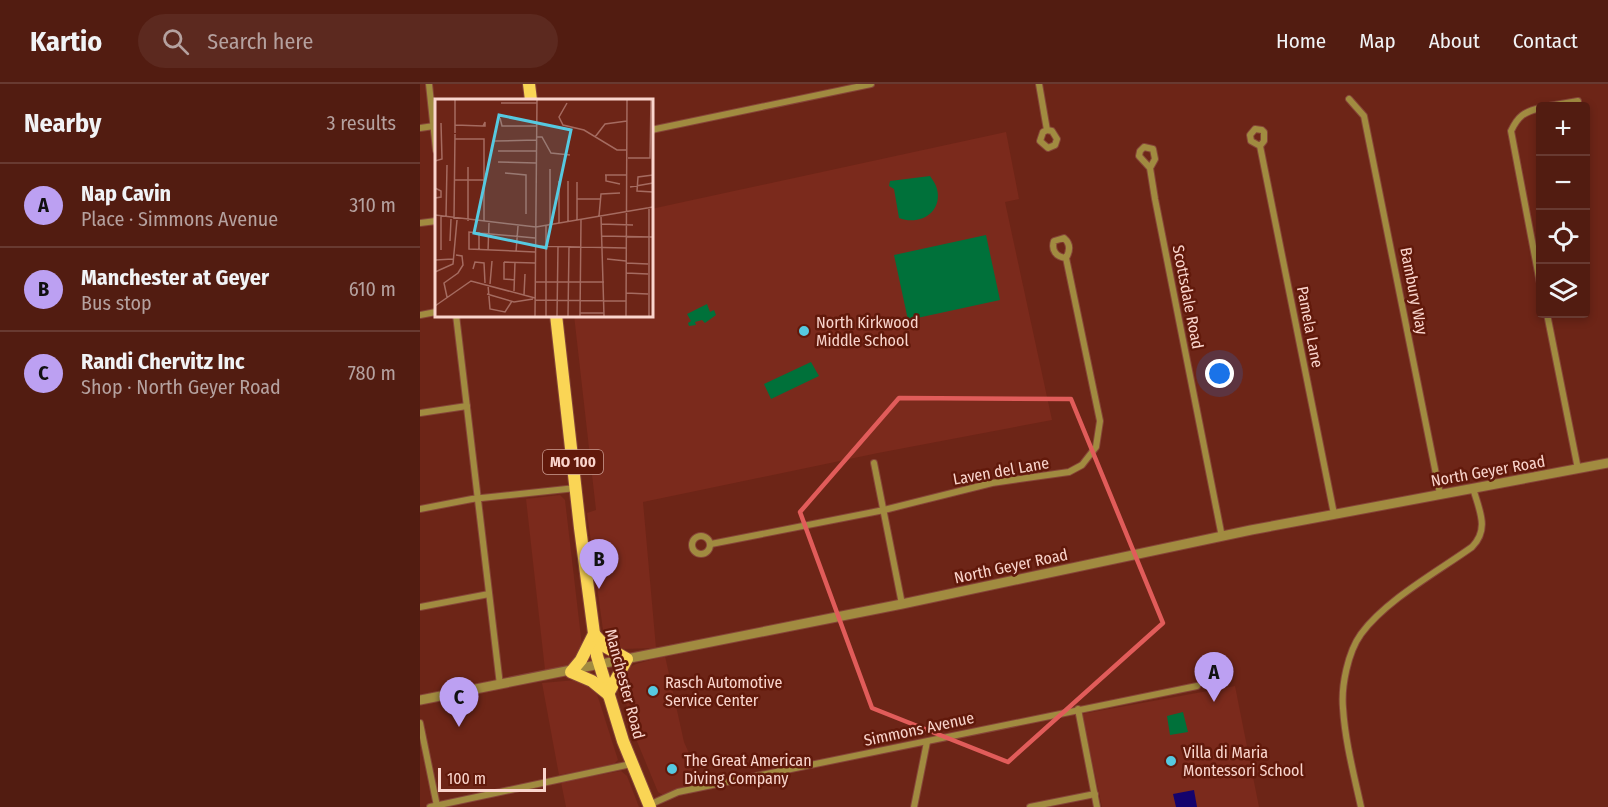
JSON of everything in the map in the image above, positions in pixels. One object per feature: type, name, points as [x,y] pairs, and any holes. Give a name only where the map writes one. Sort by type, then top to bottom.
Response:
[{"type":"main road","points":[[529,84],[531,99]]},
{"type":"main road","name":"Manchester Road","points":[[556,316],[594,634],[600,666],[631,764],[650,806]]},
{"type":"main road","points":[[594,634],[606,647],[627,659],[608,694],[592,681],[571,672],[581,660],[594,634]]},
{"type":"street","points":[[429,84],[435,138]]},
{"type":"street","points":[[652,130],[871,84]]},
{"type":"street","points":[[1039,84],[1047,130]]},
{"type":"street","name":"Bambury Way","points":[[1349,99],[1364,116],[1440,494]]},
{"type":"street","points":[[1572,102],[1578,101]]},
{"type":"street","points":[[1536,109],[1526,111],[1517,119],[1511,131],[1536,264]]},
{"type":"street","points":[[420,129],[434,126]]},
{"type":"street","name":"Pamela Lane","points":[[1260,147],[1334,514]]},
{"type":"street","name":"Scottsdale Road","points":[[1150,168],[1222,537]]},
{"type":"street","points":[[420,223],[435,221]]},
{"type":"street","name":"Laven del Lane","points":[[711,544],[884,510],[992,483],[1077,470],[1089,459],[1096,447],[1100,421],[1066,258]]},
{"type":"street","points":[[420,315],[435,312]]},
{"type":"street","points":[[456,316],[500,685]]},
{"type":"street","points":[[1547,318],[1578,469]]},
{"type":"street","points":[[420,413],[467,405]]},
{"type":"street","points":[[874,463],[902,604]]},
{"type":"street","name":"North Geyer Road","points":[[420,700],[571,672],[1334,514],[1608,463]]},
{"type":"street","points":[[420,509],[576,488]]},
{"type":"street","points":[[1361,807],[1342,708],[1343,686],[1348,664],[1360,635],[1383,610],[1480,539],[1482,526],[1473,489]]},
{"type":"street","points":[[420,607],[489,594]]},
{"type":"street","name":"Simmons Avenue","points":[[650,806],[678,792],[1197,686]]},
{"type":"street","points":[[1078,709],[1097,807]]},
{"type":"street","points":[[420,723],[435,806],[631,764]]},
{"type":"street","points":[[914,807],[927,742]]},
{"type":"street","points":[[1029,807],[1095,794]]},
{"type":"highlighted area","points":[[899,398],[1071,399],[1163,623],[1008,762],[872,708],[800,512]]},
{"type":"shaded area","name":"North Kirkwood Middle School","points":[[1006,132],[1019,199],[1005,202],[1052,420],[878,453],[643,502],[656,648],[622,649],[610,645],[603,630],[587,513],[596,510],[574,316],[652,316],[652,209]]},
{"type":"shaded area","points":[[560,495],[565,500],[582,646],[574,665],[545,670],[526,499]]},
{"type":"shaded area","points":[[665,656],[684,742],[702,783],[679,788],[663,795],[658,792],[636,739],[621,680],[628,668]]},
{"type":"shaded area","points":[[576,680],[594,689],[597,694],[618,760],[613,765],[559,775],[542,683]]},
{"type":"shaded area","name":"Villa di Maria Montessori School","points":[[1235,686],[1259,807],[1102,807],[1082,714]]},
{"type":"shaded area","points":[[621,771],[627,776],[639,807],[566,807],[561,782]]},
{"type":"shaded area","points":[[1194,790],[1197,807],[1176,807],[1173,794]]},
{"type":"green space","points":[[930,176],[937,187],[938,197],[933,211],[921,219],[899,218],[894,189],[889,186],[890,181]]},
{"type":"green space","points":[[986,235],[1000,300],[908,320],[894,255]]},
{"type":"green space","points":[[707,304],[710,312],[714,310],[716,315],[705,323],[702,320],[695,322],[696,325],[689,326],[688,323],[691,321],[687,314]]},
{"type":"green space","points":[[811,362],[819,376],[771,399],[764,384]]},
{"type":"green space","points":[[1183,712],[1188,732],[1170,735],[1167,716]]},
{"type":"place","name":"North Kirkwood Middle School","points":[[804,331]]},
{"type":"place","name":"Manchester at Geyer","points":[[599,589]]},
{"type":"place","name":"Rasch Automotive Service Center","points":[[653,691]]},
{"type":"place","name":"Nap Cavin","points":[[1214,702]]},
{"type":"place","name":"Randi Chervitz Inc","points":[[459,727]]},
{"type":"place","name":"Villa di Maria Montessori School","points":[[1171,761]]},
{"type":"place","name":"The Great American Diving Company","points":[[672,769]]}]
